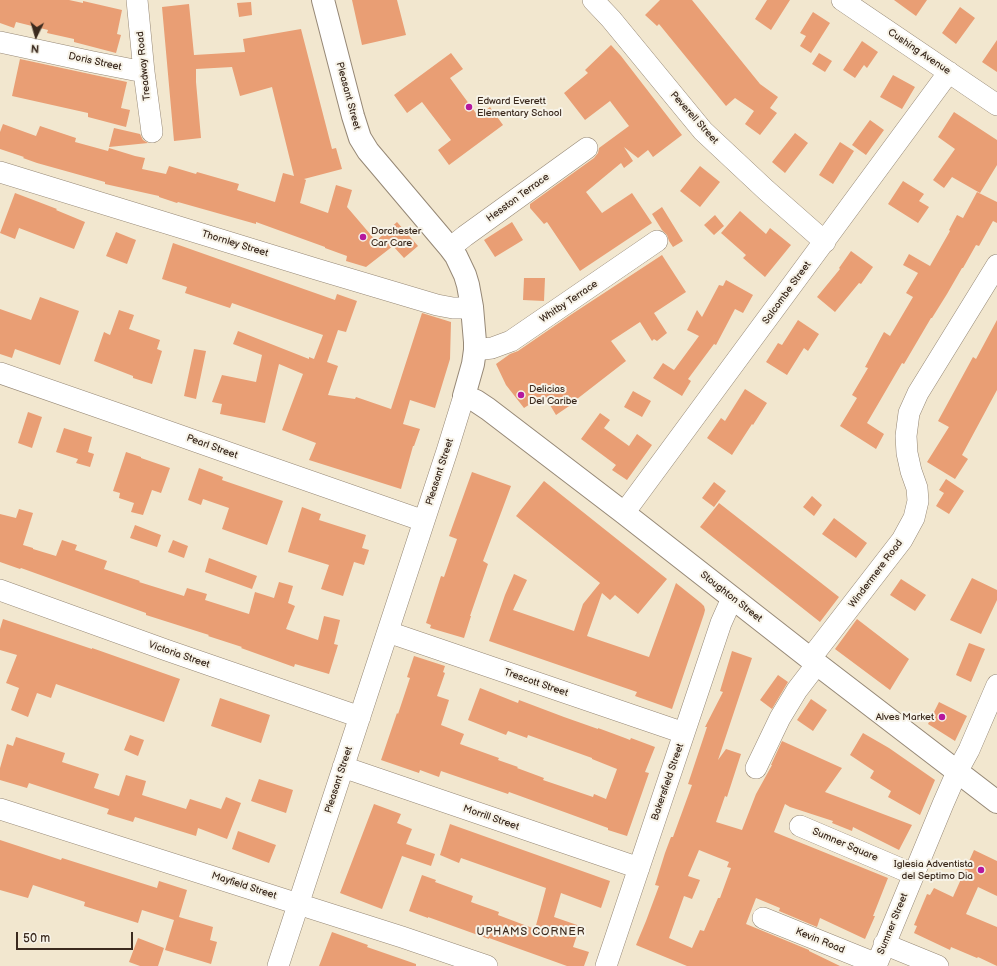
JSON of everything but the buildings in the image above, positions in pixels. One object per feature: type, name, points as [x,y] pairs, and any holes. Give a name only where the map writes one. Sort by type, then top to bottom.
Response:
[{"type":"main road","name":"Pleasant Street","points":[[323,0],[352,116],[360,138],[368,151],[450,248],[465,275],[472,307],[475,332],[475,350],[473,364],[464,396]]},
{"type":"main road","name":"Stoughton Street","points":[[464,396],[483,405],[624,513],[813,662],[997,802]]},
{"type":"street","name":"Treadway Road","points":[[137,0],[152,132]]},
{"type":"street","name":"Peverell Street","points":[[593,0],[703,131],[766,190],[825,242]]},
{"type":"street","name":"Cushing Avenue","points":[[842,0],[997,105]]},
{"type":"street","name":"Doris Street","points":[[0,42],[144,72]]},
{"type":"street","name":"Salcombe Street","points":[[624,513],[825,242],[948,72]]},
{"type":"street","name":"Hesston Terrace","points":[[450,248],[587,148]]},
{"type":"street","name":"Thornley Street","points":[[0,172],[308,267],[437,305],[453,308],[472,307]]},
{"type":"street","name":"Whitby Terrace","points":[[475,350],[492,348],[511,340],[657,241]]},
{"type":"street","name":"Windermere Road","points":[[756,768],[780,718],[813,662],[902,540],[914,518],[918,501],[917,488],[907,453],[906,436],[909,413],[918,393],[997,265]]},
{"type":"street","name":"Pearl Street","points":[[0,374],[424,521]]},
{"type":"street","name":"Pleasant Street","points":[[278,966],[464,396]]},
{"type":"street","name":"Victoria Street","points":[[0,590],[166,650],[360,717]]},
{"type":"street","name":"Bakersfield Street","points":[[606,966],[721,623],[729,605],[734,599]]},
{"type":"street","name":"Trescott Street","points":[[388,632],[684,733]]},
{"type":"street","name":"Sumner Street","points":[[876,965],[957,772],[969,750],[997,685]]},
{"type":"street","name":"Morrill Street","points":[[343,768],[639,868]]},
{"type":"street","name":"Mayfield Street","points":[[0,809],[402,937],[487,966]]},
{"type":"street","name":"Sumner Square","points":[[800,826],[913,874]]},
{"type":"street","name":"Kevin Road","points":[[763,918],[876,965]]},
{"type":"street","points":[[884,944],[938,966]]},
{"type":"place","name":"Edward Everett Elementary School","points":[[469,107]]},
{"type":"place","name":"Dorchester Car Care","points":[[363,237]]},
{"type":"place","name":"Delicias Del Caribe","points":[[521,395]]},
{"type":"place","name":"Alves Market","points":[[942,717]]},
{"type":"place","name":"Iglesia Adventista del Septimo Dia","points":[[981,870]]},
{"type":"district","name":"UPHAMS CORNER","points":[[531,932]]}]
